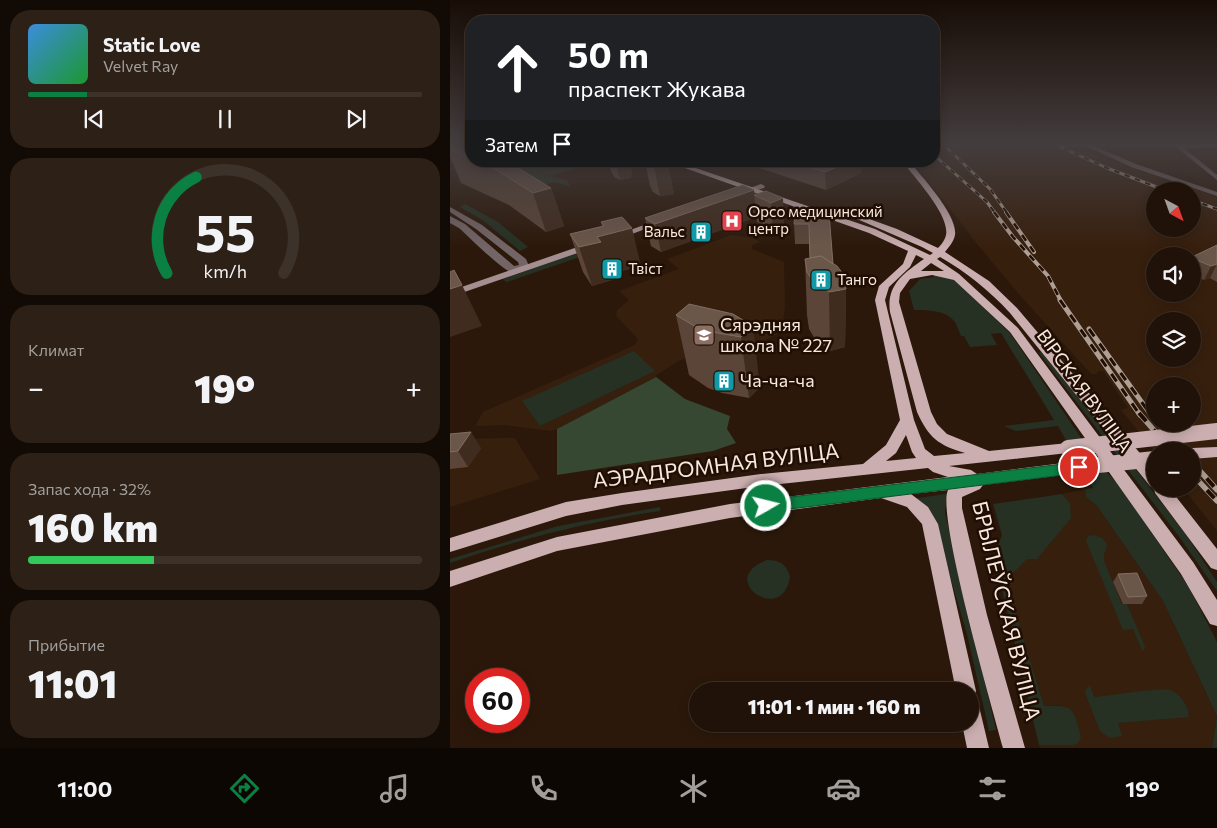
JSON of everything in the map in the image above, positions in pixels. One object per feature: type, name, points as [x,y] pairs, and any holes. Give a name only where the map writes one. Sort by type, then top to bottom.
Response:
[{"type":"main road","points":[[720,179],[885,227],[934,256]]},
{"type":"main road","points":[[727,179],[744,187]]},
{"type":"main road","points":[[918,179],[951,226],[949,241],[934,256],[899,284],[894,296],[895,312],[924,412],[931,428],[942,438],[954,444],[972,451],[992,455]]},
{"type":"main road","points":[[744,187],[729,194],[744,187]]},
{"type":"main road","points":[[760,190],[858,226],[913,250],[934,256]]},
{"type":"main road","points":[[450,294],[522,265],[670,215]]},
{"type":"main road","points":[[913,250],[907,265],[884,286],[880,300],[907,420],[919,452],[929,462]]},
{"type":"main road","name":"ВІРСКАЯ ВУЛІЦА","points":[[934,256],[1014,330],[1187,568],[1217,617]]},
{"type":"main road","name":"ВІРСКАЯ ВУЛІЦА","points":[[934,256],[971,272],[997,293],[1027,325],[1146,471]]},
{"type":"main road","points":[[450,286],[508,266]]},
{"type":"main road","points":[[899,284],[924,272],[941,273],[961,280]]},
{"type":"main road","points":[[867,469],[891,449],[907,420]]},
{"type":"main road","name":"АЭРАДРОМНАЯ ВУЛІЦА","points":[[450,545],[543,515],[575,507],[761,480],[1217,431]]},
{"type":"main road","points":[[1201,453],[1217,452]]},
{"type":"main road","points":[[450,579],[557,544],[730,511],[820,498],[1146,460]]},
{"type":"main road","name":"БРЫЛЕЎСКАЯ ВУЛІЦА","points":[[929,462],[949,472],[963,476],[994,478]]},
{"type":"main road","name":"БРЫЛЕЎСКАЯ ВУЛІЦА","points":[[994,478],[954,494],[952,501],[966,570],[1014,748]]},
{"type":"main road","points":[[872,493],[898,496],[912,501],[926,514],[930,524],[964,682]]},
{"type":"main road","points":[[1167,497],[1217,562]]},
{"type":"main road","points":[[975,732],[978,748]]},
{"type":"street","points":[[1170,179],[1180,182],[1197,179]]},
{"type":"street","points":[[1207,190],[1216,179]]},
{"type":"street","points":[[1201,188],[1217,194]]},
{"type":"street","points":[[450,210],[480,226],[522,265],[512,269],[462,226],[450,219]]},
{"type":"shaded area","points":[[927,179],[1164,179],[1173,182],[1146,182],[1146,238],[1201,238],[1201,191],[1217,197],[1217,531],[1190,497],[1201,497],[1201,442],[1147,442],[1121,410],[1128,408],[1103,371],[1091,374],[1018,293]]},
{"type":"shaded area","name":"Сярэдняя школа № 227","points":[[731,235],[753,238],[760,242],[752,245],[752,249],[784,262],[785,305],[782,332],[737,354],[704,349],[677,362],[656,377],[551,431],[504,425],[475,426],[483,412],[635,345],[638,339],[616,316],[617,310],[629,300],[619,291],[679,269],[667,259]]},
{"type":"shaded area","points":[[515,438],[540,479],[450,507],[450,439]]},
{"type":"shaded area","points":[[1085,489],[1086,497],[1097,506],[1163,601],[1217,716],[1212,748],[1040,748],[1039,745],[1073,745],[1060,705],[1044,706],[1006,580],[1027,558],[1070,503],[1062,494]]},
{"type":"green space","points":[[521,179],[562,179],[567,180],[570,186],[554,182],[534,187]]},
{"type":"green space","points":[[465,204],[498,222],[528,247],[520,251],[484,221],[460,207]]},
{"type":"green space","points":[[621,237],[632,239],[510,281],[506,282],[503,279]]},
{"type":"green space","points":[[934,274],[955,280],[1010,333],[1098,463],[1119,485],[1190,589],[1217,642],[1217,716],[1163,601],[1097,506],[1086,497],[1085,489],[1093,488],[1058,426],[1016,431],[1004,426],[1054,420],[1001,333],[991,334],[997,345],[970,347],[964,336],[961,336],[953,319],[943,313],[914,310],[909,291],[920,279],[934,277]]},
{"type":"green space","points":[[634,351],[655,371],[540,426],[522,401]]},
{"type":"green space","points":[[1041,352],[1087,406],[1146,483],[1146,493],[1039,353]]},
{"type":"green space","points":[[656,377],[685,399],[730,416],[727,429],[736,443],[713,451],[557,475],[557,429]]},
{"type":"green space","points":[[951,493],[946,500],[945,513],[996,730],[989,731],[967,634],[936,529],[912,499]]},
{"type":"green space","points":[[1062,494],[1070,503],[1071,518],[1037,559],[1027,559],[1006,580],[1044,706],[1062,706],[1071,710],[1081,737],[1078,743],[1073,745],[1039,745],[994,556],[1002,535],[993,504]]},
{"type":"green space","points":[[1149,497],[1157,497],[1187,536],[1217,582],[1217,591]]},
{"type":"green space","points":[[660,507],[660,511],[606,520],[554,532],[450,563],[450,559],[558,526]]},
{"type":"green space","points":[[1094,535],[1102,538],[1107,544],[1104,561],[1122,604],[1127,604],[1145,647],[1144,650],[1142,650],[1133,629],[1123,630],[1086,541],[1088,536]]},
{"type":"green space","points":[[767,560],[782,564],[787,568],[790,576],[785,591],[776,598],[766,598],[756,594],[749,587],[747,578],[753,568]]},
{"type":"green space","points":[[1090,685],[1094,697],[1169,690],[1183,700],[1189,717],[1118,723],[1122,736],[1110,738],[1100,731],[1086,695],[1085,691]]},
{"type":"green space","points":[[1217,716],[1217,748],[1212,748]]},
{"type":"building","points":[[511,179],[536,179],[551,188],[533,193]]},
{"type":"building","points":[[743,185],[754,190],[655,224],[645,218]]},
{"type":"building","points":[[766,191],[783,198],[771,203],[754,195]]},
{"type":"building","points":[[829,213],[833,264],[821,256],[810,258],[809,224],[794,224],[795,214]]},
{"type":"building","points":[[622,217],[632,228],[597,237],[601,242],[579,247],[570,234],[604,226],[601,222]]},
{"type":"building","points":[[1217,245],[1217,264],[1211,266],[1201,262],[1201,253]]},
{"type":"building","points":[[821,256],[837,266],[844,275],[846,289],[829,292],[813,281],[807,272],[805,259]]},
{"type":"building","points":[[454,270],[462,285],[450,289],[450,272]]},
{"type":"building","points":[[689,304],[733,314],[753,326],[741,337],[696,327],[676,315]]},
{"type":"building","points":[[471,432],[458,451],[450,452],[450,434]]},
{"type":"building","points":[[1137,573],[1147,596],[1128,597],[1118,574]]},
{"type":"railway","points":[[961,179],[987,202],[995,213]]},
{"type":"railway","points":[[979,179],[990,189],[1007,213]]},
{"type":"railway","points":[[1135,179],[1146,183]]},
{"type":"railway","points":[[1201,203],[1217,209]]},
{"type":"railway","points":[[994,212],[1013,237],[1048,276],[1061,301]]},
{"type":"railway","points":[[1006,212],[1034,252]]},
{"type":"railway","points":[[1060,300],[1140,415]]},
{"type":"railway","points":[[1089,329],[1146,408]]},
{"type":"railway","points":[[1139,413],[1164,442]]},
{"type":"railway","points":[[1166,432],[1175,442]]},
{"type":"railway","points":[[1201,472],[1217,490]]},
{"type":"railway","points":[[1201,484],[1217,501]]},
{"type":"place","name":"Орсо медицинский центр","points":[[732,221]]},
{"type":"place","name":"Вальс","points":[[701,232]]},
{"type":"place","name":"Твіст","points":[[612,269]]},
{"type":"place","name":"Танго","points":[[821,280]]},
{"type":"place","name":"Сярэдняя школа № 227","points":[[704,335]]},
{"type":"place","name":"Ча-ча-ча","points":[[724,381]]},
{"type":"route","points":[[766,506],[1079,467]]}]
